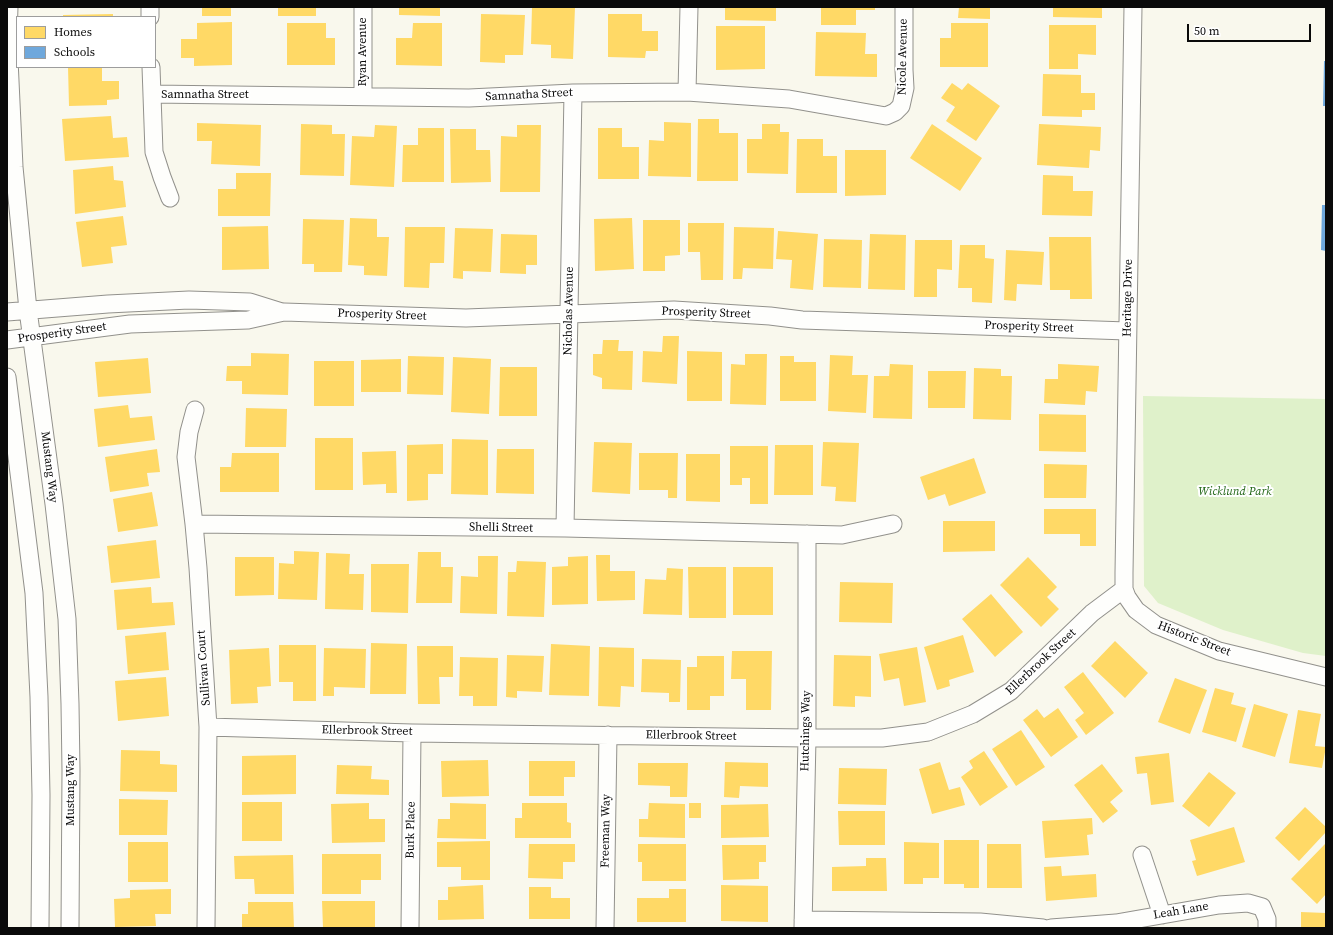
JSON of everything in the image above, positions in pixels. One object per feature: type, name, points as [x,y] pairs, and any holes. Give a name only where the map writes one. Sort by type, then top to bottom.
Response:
[{"type":"street","name":"Mustang Way","points":[[9,7],[8,38],[14,167],[28,310],[54,504],[67,619],[71,770],[70,928]]},
{"type":"street","name":"Ryan Avenue","points":[[363,7],[363,96]]},
{"type":"street","points":[[687,92],[689,7]]},
{"type":"street","name":"Nicole Avenue","points":[[901,106],[905,88],[904,7]]},
{"type":"street","name":"Heritage Drive","points":[[1124,589],[1133,7]]},
{"type":"street","points":[[151,68],[154,152],[170,198]]},
{"type":"street","name":"Samnatha Street","points":[[152,94],[469,98],[573,93],[687,92],[789,99],[886,116],[895,112],[901,106]]},
{"type":"street","name":"Nicholas Avenue","points":[[565,528],[573,93]]},
{"type":"street","name":"Prosperity Street","points":[[7,312],[189,300],[250,302],[284,312]]},
{"type":"street","name":"Prosperity Street","points":[[7,340],[130,324],[248,320],[284,312],[466,318],[674,310],[770,316],[802,320],[1127,330]]},
{"type":"street","points":[[7,377],[34,593],[39,697],[40,928]]},
{"type":"street","name":"Sullivan Court","points":[[195,410],[189,432],[186,457],[194,524],[208,728],[206,928]]},
{"type":"street","name":"Shelli Street","points":[[194,524],[565,528],[842,535],[893,524]]},
{"type":"street","name":"Hutchings Way","points":[[803,924],[807,738],[807,534]]},
{"type":"street","name":"Historic Street","points":[[1124,589],[1127,598],[1136,610],[1156,625],[1219,651],[1326,677]]},
{"type":"street","name":"Ellerbrook Street","points":[[208,728],[412,733],[807,738],[882,738],[928,732],[973,714],[1012,691],[1092,614],[1124,589]]},
{"type":"street","name":"Burk Place","points":[[410,928],[412,733]]},
{"type":"street","name":"Freeman Way","points":[[605,928],[608,735]]},
{"type":"street","points":[[1142,855],[1162,915]]},
{"type":"street","name":"Leah Lane","points":[[1051,928],[1116,923],[1232,903],[1248,903],[1262,907],[1267,919],[1267,928]]},
{"type":"street","points":[[803,924],[980,922],[1043,928]]},
{"type":"green space","name":"Wicklund Park","points":[[1143,396],[1326,399],[1326,656],[1303,653],[1223,630],[1158,603],[1144,586]]},
{"type":"building: Homes","points":[[202,7],[231,7],[231,16],[202,16]]},
{"type":"building: Homes","points":[[278,7],[316,7],[316,16],[278,16]]},
{"type":"building: Homes","points":[[399,7],[440,7],[440,16],[399,15]]},
{"type":"building: Homes","points":[[532,7],[575,7],[573,59],[551,58],[551,45],[531,44]]},
{"type":"building: Homes","points":[[725,7],[776,7],[776,21],[725,20]]},
{"type":"building: Homes","points":[[821,7],[875,7],[875,10],[856,10],[856,25],[821,25]]},
{"type":"building: Homes","points":[[959,7],[990,7],[990,19],[958,18]]},
{"type":"building: Homes","points":[[1053,7],[1102,7],[1102,18],[1053,17]]},
{"type":"building: Homes","points":[[113,14],[113,16],[63,16]]},
{"type":"building: Homes","points":[[481,14],[525,15],[523,55],[505,55],[505,63],[480,62]]},
{"type":"building: Homes","points":[[608,14],[642,14],[642,31],[658,31],[658,51],[646,51],[645,58],[608,57]]},
{"type":"building: Homes","points":[[232,22],[232,65],[194,66],[194,58],[181,58],[181,39],[197,39],[197,23]]},
{"type":"building: Homes","points":[[287,23],[326,23],[326,38],[335,38],[335,65],[287,65]]},
{"type":"building: Homes","points":[[413,23],[442,23],[442,66],[396,65],[396,38],[412,38]]},
{"type":"building: Homes","points":[[951,23],[988,23],[988,67],[940,67],[940,38],[951,38]]},
{"type":"building: Homes","points":[[1049,25],[1096,25],[1096,55],[1078,54],[1078,69],[1049,69]]},
{"type":"building: Homes","points":[[716,26],[765,26],[765,69],[716,70]]},
{"type":"building: Homes","points":[[816,32],[866,33],[865,54],[877,54],[877,77],[815,76]]},
{"type":"building: Homes","points":[[68,68],[102,68],[102,81],[119,81],[119,99],[107,100],[107,105],[69,106]]},
{"type":"building: Homes","points":[[1043,74],[1081,75],[1081,93],[1095,93],[1095,110],[1082,110],[1082,117],[1042,116]]},
{"type":"building: Homes","points":[[952,83],[962,90],[968,83],[1000,106],[976,141],[946,121],[955,107],[941,98]]},
{"type":"building: Homes","points":[[111,116],[113,138],[127,137],[129,157],[65,161],[62,119]]},
{"type":"building: Homes","points":[[698,119],[719,119],[719,133],[738,133],[738,181],[697,181]]},
{"type":"building: Homes","points":[[664,122],[691,123],[691,177],[648,176],[649,140],[664,141]]},
{"type":"building: Homes","points":[[197,123],[261,125],[260,166],[211,164],[212,141],[197,141]]},
{"type":"building: Homes","points":[[301,124],[332,125],[332,134],[345,134],[344,176],[300,175]]},
{"type":"building: Homes","points":[[762,124],[780,124],[780,132],[789,132],[788,174],[747,173],[747,139],[762,139]]},
{"type":"building: Homes","points":[[932,124],[982,158],[960,191],[910,158]]},
{"type":"building: Homes","points":[[1039,124],[1101,127],[1100,151],[1090,150],[1089,168],[1037,165]]},
{"type":"building: Homes","points":[[375,125],[397,126],[394,187],[350,185],[352,136],[374,137]]},
{"type":"building: Homes","points":[[517,125],[541,125],[540,192],[500,192],[501,136],[517,137]]},
{"type":"building: Homes","points":[[418,128],[444,128],[444,182],[402,182],[403,145],[418,145]]},
{"type":"building: Homes","points":[[598,128],[622,128],[622,147],[639,147],[639,179],[598,179]]},
{"type":"building: Homes","points":[[450,129],[476,129],[476,150],[490,150],[491,182],[451,183]]},
{"type":"building: Homes","points":[[797,139],[823,139],[823,156],[837,156],[837,193],[796,193]]},
{"type":"building: Homes","points":[[845,150],[886,150],[886,195],[845,196]]},
{"type":"building: Homes","points":[[113,166],[114,180],[123,181],[126,207],[75,214],[73,170]]},
{"type":"building: Homes","points":[[236,173],[271,173],[270,216],[218,216],[218,189],[236,189]]},
{"type":"building: Homes","points":[[1043,175],[1073,176],[1073,191],[1093,191],[1092,216],[1042,215]]},
{"type":"building: Homes","points":[[123,216],[127,245],[111,247],[113,263],[82,267],[76,222]]},
{"type":"building: Homes","points":[[350,218],[377,219],[377,237],[389,237],[387,276],[364,275],[364,266],[348,265]]},
{"type":"building: Homes","points":[[632,218],[634,269],[595,271],[594,219]]},
{"type":"building: Homes","points":[[303,219],[344,220],[342,272],[314,272],[314,264],[302,264]]},
{"type":"building: Homes","points":[[643,220],[680,220],[680,255],[665,256],[665,271],[643,271]]},
{"type":"building: Homes","points":[[688,223],[724,223],[723,280],[701,280],[700,252],[688,252]]},
{"type":"building: Homes","points":[[268,226],[269,269],[222,270],[222,227]]},
{"type":"building: Homes","points":[[405,227],[445,227],[444,263],[430,263],[429,288],[404,287]]},
{"type":"building: Homes","points":[[734,227],[774,228],[773,269],[743,268],[742,279],[733,279]]},
{"type":"building: Homes","points":[[455,228],[493,229],[491,272],[463,271],[463,279],[453,278]]},
{"type":"building: Homes","points":[[778,231],[818,234],[813,290],[790,288],[792,260],[776,259]]},
{"type":"building: Homes","points":[[501,234],[537,235],[537,265],[526,265],[526,274],[500,273]]},
{"type":"building: Homes","points":[[870,234],[906,235],[905,290],[868,289]]},
{"type":"building: Homes","points":[[1049,237],[1091,237],[1092,299],[1070,299],[1070,290],[1050,290]]},
{"type":"building: Homes","points":[[824,239],[862,240],[861,288],[823,287]]},
{"type":"building: Homes","points":[[915,240],[952,240],[952,270],[937,269],[937,297],[914,297]]},
{"type":"building: Homes","points":[[960,245],[985,245],[985,258],[994,259],[992,303],[972,302],[972,288],[958,288]]},
{"type":"building: Homes","points":[[1006,250],[1044,252],[1042,285],[1017,284],[1016,301],[1004,300]]},
{"type":"building: Homes","points":[[663,336],[679,336],[677,384],[642,382],[643,351],[662,352]]},
{"type":"building: Homes","points":[[603,340],[619,340],[618,351],[633,351],[632,390],[602,389],[602,378],[593,375],[593,354],[602,354]]},
{"type":"building: Homes","points":[[687,351],[722,352],[722,401],[687,401]]},
{"type":"building: Homes","points":[[251,353],[289,354],[288,395],[242,394],[242,381],[226,381],[227,366],[251,366]]},
{"type":"building: Homes","points":[[745,354],[767,354],[766,405],[730,404],[731,364],[745,365]]},
{"type":"building: Homes","points":[[830,355],[853,356],[852,375],[868,375],[866,413],[828,411]]},
{"type":"building: Homes","points":[[408,356],[444,357],[443,395],[407,394]]},
{"type":"building: Homes","points":[[780,356],[794,356],[794,362],[816,362],[816,401],[780,401]]},
{"type":"building: Homes","points":[[453,357],[491,359],[489,414],[451,412]]},
{"type":"building: Homes","points":[[148,358],[151,393],[98,397],[95,362]]},
{"type":"building: Homes","points":[[401,359],[401,392],[361,392],[361,360]]},
{"type":"building: Homes","points":[[314,361],[354,361],[354,406],[314,406]]},
{"type":"building: Homes","points":[[890,364],[913,365],[912,419],[873,418],[874,376],[889,376]]},
{"type":"building: Homes","points":[[1058,364],[1099,366],[1097,392],[1086,391],[1085,405],[1044,403],[1045,379],[1058,379]]},
{"type":"building: Homes","points":[[500,367],[537,367],[537,416],[499,416]]},
{"type":"building: Homes","points":[[974,368],[1001,369],[1001,376],[1012,376],[1011,420],[973,419]]},
{"type":"building: Homes","points":[[928,371],[966,371],[965,408],[928,408]]},
{"type":"building: Homes","points":[[128,405],[130,418],[152,416],[155,440],[98,447],[94,409]]},
{"type":"building: Homes","points":[[246,408],[287,409],[286,447],[245,447]]},
{"type":"building: Homes","points":[[1039,414],[1086,415],[1086,452],[1039,451]]},
{"type":"building: Homes","points":[[315,438],[353,438],[353,490],[315,490]]},
{"type":"building: Homes","points":[[452,439],[488,440],[488,495],[451,494]]},
{"type":"building: Homes","points":[[594,442],[632,443],[630,494],[592,492]]},
{"type":"building: Homes","points":[[823,442],[859,443],[856,502],[835,501],[836,487],[821,486]]},
{"type":"building: Homes","points":[[443,444],[443,474],[428,474],[428,500],[407,501],[407,445]]},
{"type":"building: Homes","points":[[775,445],[813,445],[813,495],[774,495]]},
{"type":"building: Homes","points":[[730,446],[768,446],[768,504],[750,504],[750,478],[742,478],[742,485],[730,485]]},
{"type":"building: Homes","points":[[157,449],[160,472],[147,473],[149,486],[110,492],[105,457]]},
{"type":"building: Homes","points":[[497,449],[534,449],[534,494],[496,493]]},
{"type":"building: Homes","points":[[396,451],[397,493],[386,493],[386,484],[363,485],[362,452]]},
{"type":"building: Homes","points":[[232,453],[279,453],[279,492],[220,492],[220,467],[231,467]]},
{"type":"building: Homes","points":[[639,453],[678,453],[677,498],[668,498],[668,490],[639,490]]},
{"type":"building: Homes","points":[[686,454],[720,454],[720,502],[686,501]]},
{"type":"building: Homes","points":[[974,458],[986,493],[949,506],[945,494],[928,500],[920,477]]},
{"type":"building: Homes","points":[[1044,464],[1087,465],[1086,498],[1044,498]]},
{"type":"building: Homes","points":[[152,492],[158,526],[118,532],[113,499]]},
{"type":"building: Homes","points":[[1044,509],[1096,509],[1096,546],[1080,546],[1080,534],[1044,534]]},
{"type":"building: Homes","points":[[943,521],[995,521],[995,551],[943,552]]},
{"type":"building: Homes","points":[[156,540],[160,578],[111,583],[107,546]]},
{"type":"building: Homes","points":[[294,551],[319,552],[317,600],[278,599],[279,563],[294,564]]},
{"type":"building: Homes","points":[[418,552],[441,552],[441,567],[453,567],[452,603],[416,603]]},
{"type":"building: Homes","points":[[326,553],[350,554],[349,574],[364,574],[363,610],[325,609]]},
{"type":"building: Homes","points":[[596,555],[610,555],[610,571],[635,571],[635,600],[597,601]]},
{"type":"building: Homes","points":[[478,556],[498,556],[497,614],[460,613],[461,576],[478,577]]},
{"type":"building: Homes","points":[[588,556],[588,604],[552,605],[552,567],[568,566],[568,557]]},
{"type":"building: Homes","points":[[235,557],[274,557],[274,595],[235,596]]},
{"type":"building: Homes","points":[[1028,557],[1057,587],[1047,597],[1059,609],[1041,627],[1000,585]]},
{"type":"building: Homes","points":[[517,561],[546,562],[544,617],[507,616],[508,572],[516,572]]},
{"type":"building: Homes","points":[[371,564],[409,564],[408,613],[371,612]]},
{"type":"building: Homes","points":[[688,567],[726,567],[726,618],[689,618]]},
{"type":"building: Homes","points":[[733,567],[773,567],[773,615],[733,615]]},
{"type":"building: Homes","points":[[667,568],[683,569],[682,615],[643,614],[645,579],[666,580]]},
{"type":"building: Homes","points":[[840,582],[893,583],[892,623],[839,622]]},
{"type":"building: Homes","points":[[151,587],[152,603],[173,602],[175,625],[117,630],[114,590]]},
{"type":"building: Homes","points":[[991,594],[1023,632],[995,657],[962,619]]},
{"type":"building: Homes","points":[[166,632],[169,670],[128,674],[125,636]]},
{"type":"building: Homes","points":[[963,635],[974,672],[949,680],[950,686],[937,690],[924,647]]},
{"type":"building: Homes","points":[[1115,641],[1148,673],[1125,698],[1091,666]]},
{"type":"building: Homes","points":[[371,643],[407,644],[406,694],[370,694]]},
{"type":"building: Homes","points":[[551,644],[590,646],[589,696],[549,695]]},
{"type":"building: Homes","points":[[279,645],[316,645],[316,701],[293,701],[293,682],[279,682]]},
{"type":"building: Homes","points":[[417,646],[453,646],[453,677],[439,677],[440,704],[418,704]]},
{"type":"building: Homes","points":[[599,647],[634,648],[634,687],[621,686],[620,707],[598,706]]},
{"type":"building: Homes","points":[[917,647],[926,702],[904,706],[899,678],[884,681],[879,654]]},
{"type":"building: Homes","points":[[269,648],[271,686],[257,687],[258,703],[231,704],[229,650]]},
{"type":"building: Homes","points":[[324,648],[366,649],[365,688],[334,687],[334,696],[323,696]]},
{"type":"building: Homes","points":[[732,651],[772,651],[771,710],[746,710],[746,679],[731,679]]},
{"type":"building: Homes","points":[[507,655],[544,656],[542,692],[517,691],[517,698],[506,697]]},
{"type":"building: Homes","points":[[834,655],[871,656],[871,697],[855,696],[855,707],[833,706]]},
{"type":"building: Homes","points":[[697,656],[724,656],[724,696],[710,696],[710,710],[687,710],[687,667],[697,667]]},
{"type":"building: Homes","points":[[460,657],[498,658],[497,706],[473,706],[473,696],[459,696]]},
{"type":"building: Homes","points":[[642,659],[681,660],[680,702],[669,702],[669,693],[641,692]]},
{"type":"building: Homes","points":[[1083,672],[1114,713],[1086,735],[1075,720],[1084,713],[1064,687]]},
{"type":"building: Homes","points":[[166,677],[169,716],[118,721],[115,681]]},
{"type":"building: Homes","points":[[1175,678],[1207,690],[1190,734],[1158,722]]},
{"type":"building: Homes","points":[[1215,688],[1234,693],[1231,704],[1246,708],[1236,742],[1202,732]]},
{"type":"building: Homes","points":[[1254,704],[1288,714],[1275,757],[1242,747]]},
{"type":"building: Homes","points":[[1058,708],[1078,737],[1051,757],[1023,720],[1037,709],[1044,718]]},
{"type":"building: Homes","points":[[1298,710],[1321,714],[1315,746],[1326,747],[1322,768],[1289,763]]},
{"type":"building: Homes","points":[[1021,730],[1045,767],[1016,786],[992,749]]},
{"type":"building: Homes","points":[[121,750],[160,751],[160,764],[177,765],[177,792],[120,791]]},
{"type":"building: Homes","points":[[984,751],[1008,787],[980,806],[961,777],[973,768],[969,761]]},
{"type":"building: Homes","points":[[1169,753],[1174,802],[1151,805],[1147,773],[1137,774],[1135,757]]},
{"type":"building: Homes","points":[[296,755],[296,794],[242,795],[242,756]]},
{"type":"building: Homes","points":[[488,760],[489,796],[442,797],[441,761]]},
{"type":"building: Homes","points":[[529,761],[575,761],[575,777],[564,777],[564,796],[529,796]]},
{"type":"building: Homes","points":[[725,762],[768,763],[768,787],[740,786],[739,798],[724,797]]},
{"type":"building: Homes","points":[[940,762],[949,790],[960,787],[965,805],[932,814],[919,769]]},
{"type":"building: Homes","points":[[638,763],[688,763],[687,797],[670,797],[670,786],[638,785]]},
{"type":"building: Homes","points":[[1102,764],[1123,791],[1110,802],[1118,811],[1103,823],[1074,785]]},
{"type":"building: Homes","points":[[337,765],[372,766],[371,779],[389,780],[389,795],[336,794]]},
{"type":"building: Homes","points":[[839,768],[887,769],[886,805],[838,804]]},
{"type":"building: Homes","points":[[1209,772],[1236,793],[1209,827],[1182,806]]},
{"type":"building: Homes","points":[[119,799],[168,800],[167,835],[119,835]]},
{"type":"building: Homes","points":[[242,802],[282,802],[282,841],[242,841]]},
{"type":"building: Homes","points":[[369,803],[369,819],[385,819],[385,842],[332,843],[331,804]]},
{"type":"building: Homes","points":[[450,803],[486,804],[486,839],[437,838],[438,819],[450,819]]},
{"type":"building: Homes","points":[[522,803],[567,803],[567,822],[571,823],[571,838],[515,838],[515,818],[522,818]]},
{"type":"building: Homes","points":[[649,803],[685,804],[685,838],[639,837],[639,819],[648,819]]},
{"type":"building: Homes","points":[[689,803],[701,803],[701,818],[689,818]]},
{"type":"building: Homes","points":[[768,804],[769,837],[721,838],[721,805]]},
{"type":"building: Homes","points":[[1305,807],[1326,827],[1326,832],[1299,861],[1275,838]]},
{"type":"building: Homes","points":[[838,811],[885,811],[885,845],[839,845]]},
{"type":"building: Homes","points":[[1092,818],[1093,834],[1087,835],[1089,855],[1045,858],[1042,821]]},
{"type":"building: Homes","points":[[1234,827],[1245,862],[1197,876],[1192,861],[1196,860],[1190,840]]},
{"type":"building: Homes","points":[[944,840],[979,840],[979,888],[964,888],[964,884],[944,884]]},
{"type":"building: Homes","points":[[490,841],[490,880],[461,880],[461,867],[437,867],[437,842]]},
{"type":"building: Homes","points":[[128,842],[168,842],[168,882],[128,882]]},
{"type":"building: Homes","points":[[904,842],[939,843],[939,878],[923,878],[923,884],[904,884]]},
{"type":"building: Homes","points":[[529,844],[575,844],[575,862],[563,862],[563,879],[528,878]]},
{"type":"building: Homes","points":[[638,844],[686,844],[686,881],[642,881],[642,862],[638,862]]},
{"type":"building: Homes","points":[[987,844],[1021,844],[1022,888],[987,888]]},
{"type":"building: Homes","points":[[1325,844],[1326,894],[1317,904],[1291,879]]},
{"type":"building: Homes","points":[[722,845],[766,845],[766,862],[759,862],[759,879],[723,880]]},
{"type":"building: Homes","points":[[322,854],[381,854],[381,880],[361,880],[361,894],[322,894]]},
{"type":"building: Homes","points":[[293,855],[294,894],[255,894],[254,879],[235,879],[234,856]]},
{"type":"building: Homes","points":[[866,858],[886,858],[887,891],[832,891],[832,867],[866,866]]},
{"type":"building: Homes","points":[[1061,866],[1062,876],[1096,874],[1097,897],[1046,901],[1044,867]]},
{"type":"building: Homes","points":[[483,885],[484,919],[438,920],[438,900],[448,900],[448,887]]},
{"type":"building: Homes","points":[[721,885],[768,886],[768,922],[721,921]]},
{"type":"building: Homes","points":[[529,887],[551,887],[551,898],[570,898],[570,919],[529,919]]},
{"type":"building: Homes","points":[[171,889],[171,914],[155,914],[156,926],[115,927],[114,899],[130,898],[130,890]]},
{"type":"building: Homes","points":[[669,889],[686,889],[686,922],[637,922],[637,898],[669,898]]},
{"type":"building: Homes","points":[[322,901],[375,901],[375,928],[323,928]]},
{"type":"building: Homes","points":[[248,902],[293,902],[294,928],[242,928],[242,914],[248,914]]},
{"type":"building: Homes","points":[[1301,912],[1326,913],[1326,928],[1301,928]]},
{"type":"building: Schools","points":[[1324,61],[1326,61],[1326,106],[1323,106]]},
{"type":"building: Schools","points":[[1322,205],[1326,205],[1326,251],[1321,250]]}]
